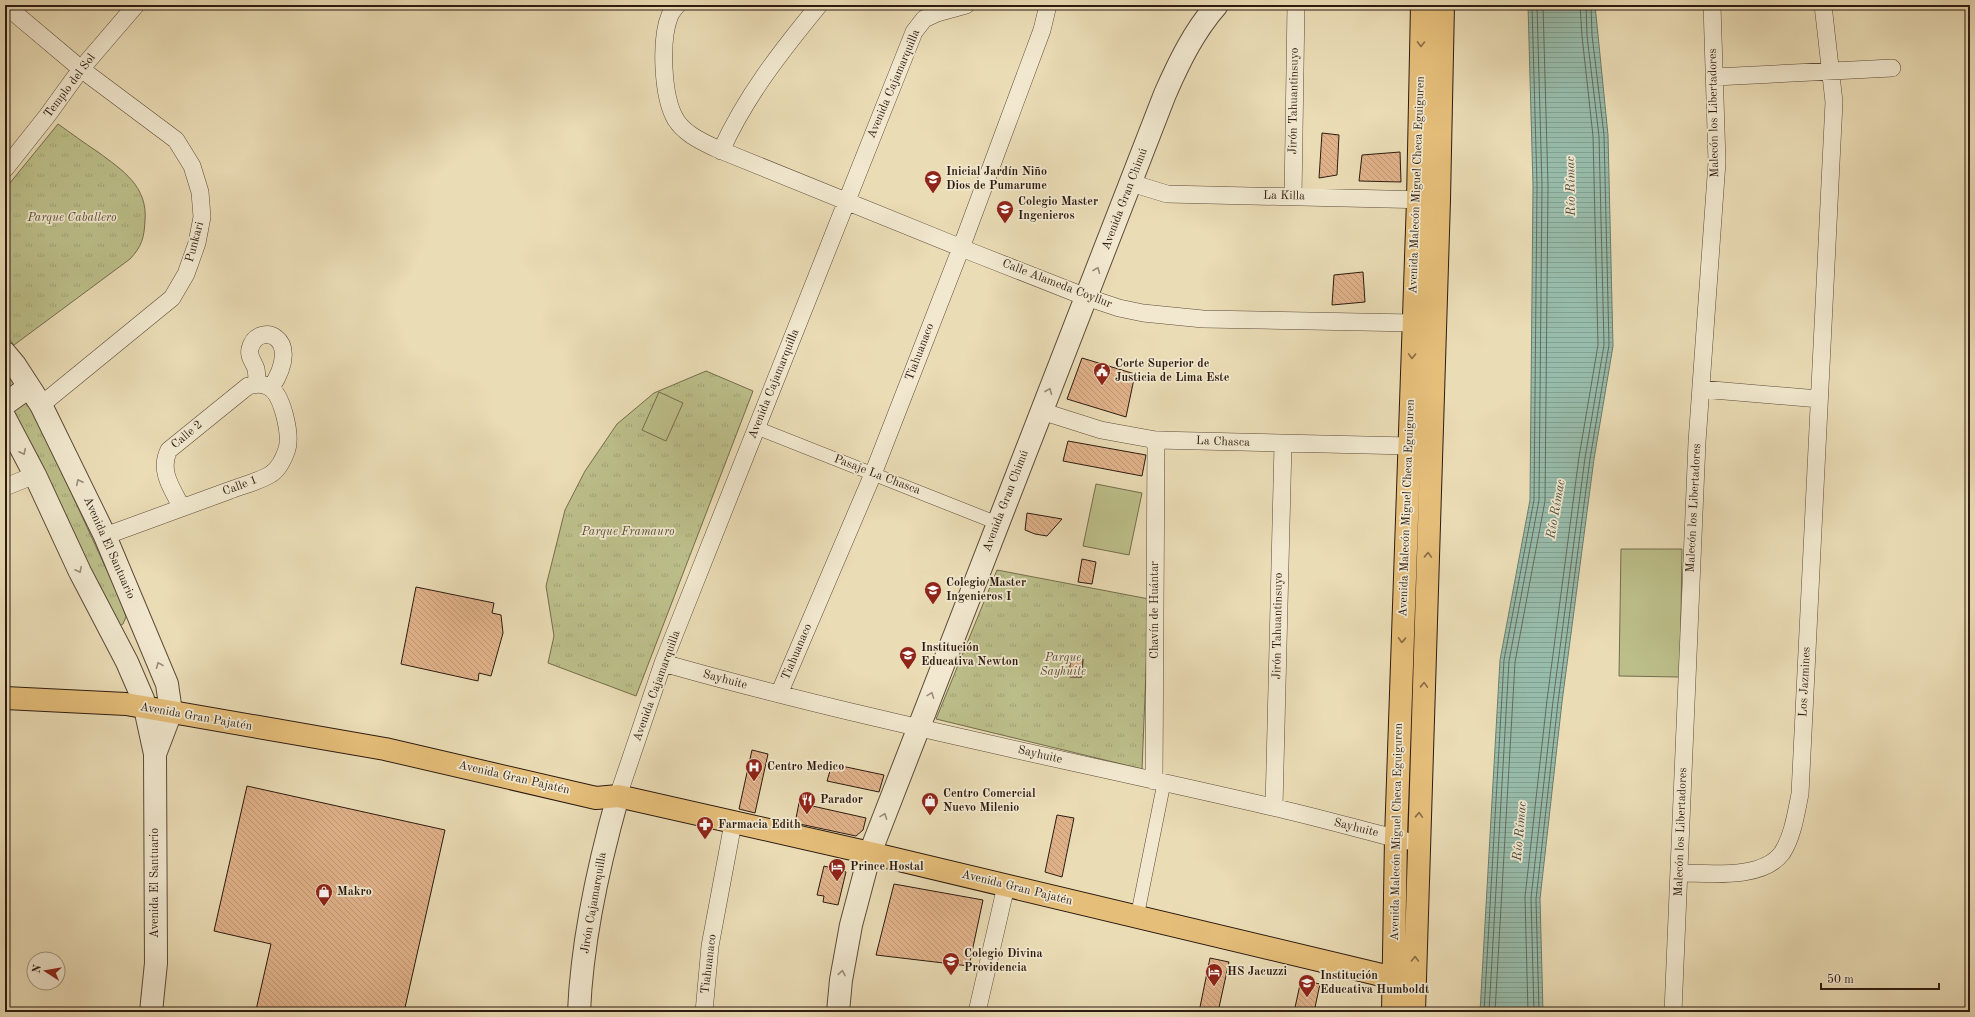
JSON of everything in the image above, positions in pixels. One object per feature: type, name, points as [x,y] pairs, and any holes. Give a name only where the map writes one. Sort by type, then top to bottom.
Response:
[{"type":"main road","name":"Avenida Malecón Miguel Checa Eguiguren","points":[[1414,1012],[1404,980],[1396,838],[1418,200],[1422,5]]},
{"type":"main road","name":"Avenida Malecón Miguel Checa Eguiguren","points":[[1393,1012],[1404,980],[1418,844],[1439,200],[1443,5]]},
{"type":"main road","name":"Avenida Gran Pajatén","points":[[5,698],[138,704],[171,707],[385,749],[596,798],[618,796],[870,853],[1404,980]]},
{"type":"street","name":"Punkari","points":[[5,5],[81,69],[176,140],[192,166],[200,192],[202,217],[197,244],[186,274],[172,298],[41,406]]},
{"type":"street","name":"Templo del Sol","points":[[7,164],[81,69],[136,5]]},
{"type":"street","name":"Calle Alameda Coyllur","points":[[677,5],[670,14],[664,39],[668,99],[676,119],[689,134],[722,151],[961,248],[1086,297],[1119,308],[1172,316],[1413,323]]},
{"type":"street","points":[[722,151],[739,118],[777,57],[819,5]]},
{"type":"street","name":"Avenida Cajamarquilla","points":[[618,796],[663,663],[914,32],[924,19],[937,13],[966,5]]},
{"type":"street","name":"Tiahuanaco","points":[[779,694],[872,474],[961,248],[1042,30],[1048,5]]},
{"type":"street","name":"Avenida Gran Chimú","points":[[838,1012],[841,980],[851,925],[870,853],[1165,94],[1178,64],[1196,34],[1217,5]]},
{"type":"street","name":"Jirón Tahuantinsuyo","points":[[1293,197],[1296,5]]},
{"type":"street","name":"Malecón los Libertadores","points":[[1673,1012],[1697,450],[1717,162],[1712,5]]},
{"type":"street","name":"Los Jazmines","points":[[1679,873],[1745,872],[1759,870],[1782,853],[1794,821],[1800,794],[1834,102],[1823,5]]},
{"type":"street","points":[[1714,77],[1892,68]]},
{"type":"street","name":"La Killa","points":[[1131,182],[1167,194],[1439,200]]},
{"type":"street","name":"Avenida El Santuario","points":[[5,353],[15,365],[41,406],[105,536],[167,684],[171,707],[155,754]]},
{"type":"street","name":"Calle 2","points":[[182,508],[165,473],[165,458],[169,450],[239,392],[248,386],[264,386]]},
{"type":"street","name":"Calle 1","points":[[105,536],[271,474],[282,462],[287,448],[288,435],[282,408],[276,394],[264,386]]},
{"type":"street","points":[[5,404],[29,387]]},
{"type":"street","points":[[1701,389],[1819,399]]},
{"type":"street","name":"La Chasca","points":[[1041,410],[1101,430],[1156,440],[1409,446]]},
{"type":"street","name":"Avenida El Santuario","points":[[5,418],[35,475],[80,572],[127,662],[138,704],[155,754],[156,963],[151,1012]]},
{"type":"street","name":"Pasaje La Chasca","points":[[757,428],[998,523]]},
{"type":"street","name":"Chavín de Huántar","points":[[1156,440],[1159,782]]},
{"type":"street","name":"Jirón Tahuantinsuyo","points":[[1274,807],[1283,444]]},
{"type":"street","points":[[5,487],[35,475]]},
{"type":"street","name":"Sayhuite","points":[[663,663],[779,694],[919,728],[1274,807],[1418,844]]},
{"type":"street","points":[[1137,917],[1159,782]]},
{"type":"street","name":"Jirón Cajamarquilla","points":[[579,1012],[583,964],[596,884],[600,862],[618,796]]},
{"type":"street","name":"Tiahuanaco","points":[[704,1012],[710,946],[733,823]]},
{"type":"street","points":[[977,1012],[1006,886]]},
{"type":"green space","name":"Parque Caballero","points":[[58,124],[107,159],[132,180],[138,189],[145,209],[144,232],[140,246],[130,259],[14,345],[5,334],[5,189]]},
{"type":"green space","points":[[5,371],[30,405],[121,601],[126,617],[123,624],[117,627],[5,405]]},
{"type":"green space","name":"Parque Framauro","points":[[706,371],[753,391],[636,696],[548,663],[554,636],[546,586],[565,510],[585,471],[617,424],[654,393]]},
{"type":"green space","points":[[659,392],[683,403],[666,441],[642,430]]},
{"type":"green space","points":[[1096,484],[1142,493],[1129,555],[1083,546]]},
{"type":"green space","points":[[1621,549],[1682,549],[1680,677],[1619,676]]},
{"type":"green space","name":"Parque Sayhuite","points":[[997,570],[1149,599],[1142,769],[936,719]]},
{"type":"water","name":"Río Rímac","points":[[1528,5],[1595,5],[1608,135],[1613,346],[1594,459],[1562,702],[1540,899],[1543,1012],[1480,1012],[1500,660],[1530,500],[1533,186]]},
{"type":"building","points":[[1322,133],[1339,135],[1337,175],[1319,178]]},
{"type":"building","points":[[1400,152],[1401,182],[1359,181],[1362,155]]},
{"type":"building","points":[[1363,272],[1365,302],[1332,305],[1334,275]]},
{"type":"building","name":"Corte Superior de Justicia de Lima Este","points":[[1082,358],[1135,374],[1126,417],[1067,399]]},
{"type":"building","points":[[1068,441],[1146,455],[1142,476],[1063,461]]},
{"type":"building","points":[[1027,513],[1062,519],[1047,536],[1035,534],[1025,530]]},
{"type":"building","points":[[1082,559],[1096,562],[1092,584],[1078,582]]},
{"type":"building","points":[[416,587],[494,603],[492,613],[501,615],[503,633],[491,676],[479,673],[478,681],[401,664]]},
{"type":"building","points":[[1070,658],[1083,659],[1082,677],[1070,677]]},
{"type":"building","name":"Centro Medico","points":[[752,750],[768,754],[755,813],[739,809]]},
{"type":"building","points":[[832,764],[884,775],[879,792],[827,781]]},
{"type":"building","name":"Makro","points":[[247,786],[445,830],[404,1012],[264,1012],[256,1010],[271,944],[214,931]]},
{"type":"building","points":[[799,803],[866,818],[863,830],[856,836],[795,823]]},
{"type":"building","points":[[1057,815],[1074,818],[1062,877],[1045,872]]},
{"type":"building","points":[[824,866],[846,872],[838,905],[823,902],[824,896],[817,895]]},
{"type":"building","points":[[894,884],[983,900],[969,966],[876,955]]},
{"type":"building","name":"HS Jacuzzi","points":[[1210,958],[1229,962],[1218,1012],[1199,1012]]},
{"type":"building","name":"Institución Educativa Humboldt","points":[[1301,980],[1320,984],[1314,1012],[1294,1012]]},
{"type":"place","name":"Inicial Jardín Niño Dios de Pumarume","points":[[933,194]]},
{"type":"place","name":"Colegio Master Ingenieros","points":[[1005,224]]},
{"type":"place","name":"Corte Superior de Justicia de Lima Este","points":[[1102,386]]},
{"type":"place","name":"Colegio Master Ingenieros I","points":[[933,605]]},
{"type":"place","name":"Institución Educativa Newton","points":[[908,670]]},
{"type":"place","name":"Centro Medico","points":[[754,782]]},
{"type":"place","name":"Parador","points":[[807,815]]},
{"type":"place","name":"Centro Comercial Nuevo Milenio","points":[[930,816]]},
{"type":"place","name":"Farmacia Edith","points":[[705,840]]},
{"type":"place","name":"Prince Hostal","points":[[837,882]]},
{"type":"place","name":"Makro","points":[[324,907]]},
{"type":"place","name":"Colegio Divina Providencia","points":[[951,976]]},
{"type":"place","name":"HS Jacuzzi","points":[[1214,987]]},
{"type":"place","name":"Institución Educativa Humboldt","points":[[1307,998]]}]
